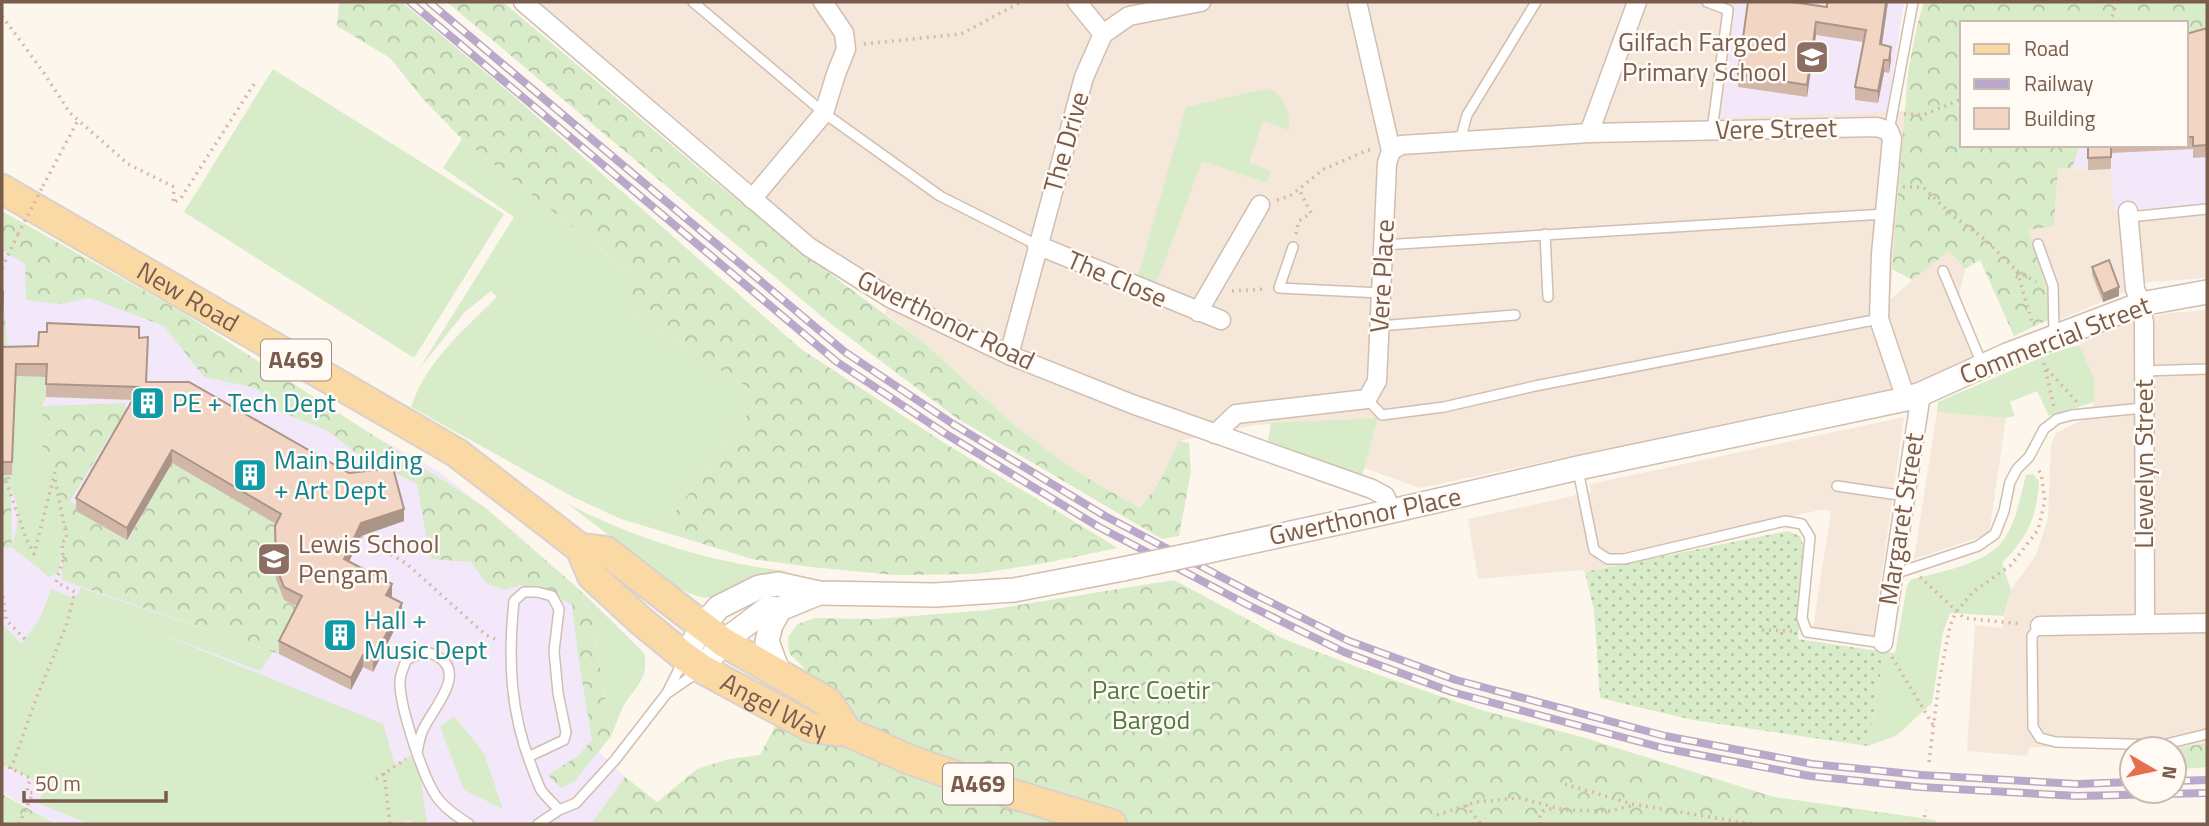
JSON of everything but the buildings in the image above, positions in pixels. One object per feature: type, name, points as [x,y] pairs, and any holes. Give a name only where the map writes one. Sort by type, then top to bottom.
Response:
[{"type":"main road","name":"New Road","points":[[2,189],[457,453],[580,548],[592,576],[641,621],[694,663]]},
{"type":"main road","name":"New Road","points":[[580,548],[606,551],[713,634]]},
{"type":"main road","name":"Angel Way","points":[[713,634],[828,702],[849,732]]},
{"type":"main road","name":"Angel Way","points":[[694,663],[812,728],[849,732],[908,759],[967,780],[1112,824]]},
{"type":"street","name":"Gwerthonor Road","points":[[523,2],[809,247],[890,298],[1009,355],[1132,404],[1372,489],[1385,496],[1392,511]]},
{"type":"street","points":[[752,199],[824,113],[846,49],[844,33],[823,2]]},
{"type":"street","points":[[1077,2],[1102,34],[1129,16],[1201,2]]},
{"type":"street","points":[[1357,2],[1391,151]]},
{"type":"street","points":[[1589,134],[1637,2]]},
{"type":"street","name":"The Drive","points":[[1009,355],[1084,77],[1102,34]]},
{"type":"street","name":"Vere Street","points":[[1391,151],[1401,145],[1589,134],[1877,127],[1889,131]]},
{"type":"street","points":[[1889,131],[1892,139],[1881,254],[1880,318],[1913,397]]},
{"type":"street","name":"Vere Place","points":[[1367,399],[1377,381],[1387,163],[1391,151]]},
{"type":"street","name":"The Close","points":[[1198,312],[1260,205]]},
{"type":"street","name":"Llewelyn Street","points":[[2128,214],[2136,289],[2144,323],[2145,624]]},
{"type":"street","name":"The Close","points":[[1037,245],[1221,320]]},
{"type":"street","name":"Commercial Street","points":[[1913,397],[2044,334],[2141,303],[2207,292]]},
{"type":"street","name":"Gwerthonor Place","points":[[713,634],[719,607],[759,587],[778,584],[819,593],[935,595],[1014,590],[1205,552],[1578,468],[1913,397]]},
{"type":"street","name":"Margaret Street","points":[[1883,643],[1905,496],[1913,397]]},
{"type":"street","points":[[1215,434],[1236,414],[1367,399]]},
{"type":"street","name":"Gwerthonor Place","points":[[713,634],[768,608],[780,609],[819,593]]},
{"type":"street","points":[[779,674],[767,640],[771,625],[780,609]]},
{"type":"street","points":[[2040,625],[2207,623]]},
{"type":"street","points":[[694,663],[713,634]]},
{"type":"lane","points":[[693,2],[824,113],[940,195],[1037,245]]},
{"type":"lane","points":[[1460,141],[1467,115],[1536,2]]},
{"type":"lane","points":[[1707,2],[1728,10],[1712,131]]},
{"type":"lane","points":[[1889,131],[1913,2]]},
{"type":"lane","points":[[2128,214],[2207,209]]},
{"type":"lane","points":[[1383,245],[1885,214]]},
{"type":"lane","points":[[1545,234],[1548,297]]},
{"type":"lane","points":[[2038,244],[2053,286],[2044,334]]},
{"type":"lane","points":[[1293,247],[1279,288],[1381,293]]},
{"type":"lane","points":[[1942,271],[1982,366]]},
{"type":"lane","points":[[1379,326],[1514,315]]},
{"type":"lane","points":[[1367,399],[1382,415],[1444,407],[1535,386],[1880,318]]},
{"type":"lane","points":[[2143,371],[2207,369]]},
{"type":"lane","points":[[1892,575],[1978,546],[1995,534],[2004,512],[2010,482],[2017,468],[2029,457],[2044,429],[2057,419],[2143,408]]},
{"type":"lane","points":[[1578,468],[1594,550],[1608,559],[1624,559],[1785,521],[1802,524],[1810,537],[1802,618],[1807,632],[1883,643]]},
{"type":"lane","points":[[1837,486],[1905,496]]},
{"type":"lane","points":[[528,757],[564,740],[566,732],[558,693],[554,651],[559,609],[552,596],[524,592],[514,601],[510,645],[513,702],[520,737],[540,788],[559,810]]},
{"type":"lane","points":[[2040,625],[2032,636],[2033,727],[2040,738],[2056,742],[2162,745],[2207,734]]},
{"type":"lane","points":[[417,752],[424,727],[439,706],[450,673],[443,659],[425,651],[406,660],[400,681],[410,734],[417,752],[438,800],[469,824]]},
{"type":"lane","points":[[538,824],[576,803],[615,761],[667,692],[694,663]]},
{"type":"lane","points":[[667,692],[694,663]]},
{"type":"path","points":[[846,49],[867,43],[961,34],[1021,2]]},
{"type":"path","points":[[2111,21],[2117,2]]},
{"type":"path","points":[[2,16],[44,73],[69,113],[128,164],[174,187],[173,203],[181,198],[254,84]]},
{"type":"path","points":[[1906,114],[1923,115],[1960,100]]},
{"type":"path","points":[[2,268],[4,258],[78,120]]},
{"type":"path","points":[[1260,205],[1290,196],[1324,169],[1368,150],[1391,151]]},
{"type":"path","points":[[1887,186],[1923,187],[1953,216],[1991,245],[2017,271],[2044,334]]},
{"type":"path","points":[[1293,247],[1299,220],[1311,213],[1299,189]]},
{"type":"path","points":[[1198,312],[1223,292],[1279,288]]},
{"type":"path","points":[[2043,358],[2057,419]]},
{"type":"path","points":[[2045,368],[2088,414]]},
{"type":"path","points":[[1929,762],[1948,637],[1956,612],[1973,592],[2011,565],[2038,530],[2045,500],[2041,474],[2029,457]]},
{"type":"path","points":[[6,481],[34,554],[55,472]]},
{"type":"path","points":[[11,769],[66,626],[75,592],[56,582],[63,560],[62,541],[67,539],[55,479]]},
{"type":"path","points":[[361,536],[407,565],[486,635],[510,645]]},
{"type":"path","points":[[1911,568],[1964,618],[2004,622]]},
{"type":"path","points":[[2,589],[6,620],[25,639]]},
{"type":"path","points":[[1762,629],[1807,632]]},
{"type":"path","points":[[1883,643],[1933,726]]},
{"type":"path","points":[[376,779],[417,752]]},
{"type":"path","points":[[2,764],[30,778],[27,792],[33,793],[19,824]]},
{"type":"path","points":[[384,773],[390,824]]},
{"type":"path","points":[[1565,784],[1635,805],[1752,824]]},
{"type":"path","points":[[1437,815],[1476,802],[1520,798],[1565,810],[1609,811],[1635,805]]},
{"type":"path","points":[[1466,805],[1481,824]]},
{"type":"path","points":[[1539,824],[1538,820],[1543,811],[1556,807]]},
{"type":"path","points":[[1923,824],[1926,810]]},
{"type":"shaded area","points":[[534,2],[1736,2],[1721,117],[1906,111],[1890,300],[1949,251],[1965,269],[1955,315],[1973,359],[1918,383],[1420,488],[1364,468],[1378,419],[1255,425],[1180,441],[1160,481],[1140,508],[1074,470],[1012,423],[924,343],[885,313],[896,291],[829,250]]},
{"type":"shaded area","name":"Gilfach Fargoed Primary School","points":[[1736,2],[1904,2],[1887,112],[1721,117]]},
{"type":"shaded area","points":[[2207,38],[2207,205],[2114,211],[2111,170],[2072,168],[2079,147],[2188,147]]},
{"type":"shaded area","points":[[2058,168],[2111,169],[2128,211],[2207,205],[2207,278],[2148,282],[2050,324],[2048,293],[2027,229],[2054,225]]},
{"type":"shaded area","name":"Lewis School Pengam","points":[[2,237],[437,470],[511,529],[580,590],[591,612],[597,750],[625,777],[595,821],[591,824],[56,824],[2,792]]},
{"type":"shaded area","points":[[2207,310],[2207,743],[2188,746],[2188,735],[2118,735],[2118,748],[2030,747],[2027,756],[1967,751],[1975,625],[2002,628],[2011,590],[2036,555],[2048,519],[2051,445],[2056,433],[2093,417],[2094,377],[2079,345],[2119,324],[2169,313]]},
{"type":"shaded area","points":[[1937,412],[2006,418],[1989,534],[1914,559]]},
{"type":"shaded area","points":[[1904,417],[1873,636],[1813,628],[1831,511],[1820,510],[1624,553],[1626,563],[1585,572],[1581,570],[1478,579],[1468,519],[1591,492],[1590,484]]},
{"type":"green space","points":[[339,2],[402,2],[510,93],[801,349],[946,444],[1118,548],[975,574],[895,575],[752,559],[661,531],[753,407],[749,388],[628,311],[621,293],[630,273],[462,139],[423,99],[390,58],[337,26]]},
{"type":"green space","points":[[447,2],[503,2],[708,176],[837,279],[924,343],[1012,423],[1074,470],[1140,508],[1160,481],[1179,441],[1189,443],[1191,472],[1179,536],[1162,539],[958,419],[826,320]]},
{"type":"green space","points":[[1924,2],[2207,2],[2207,38],[2188,44],[2188,21],[1960,21],[1960,147],[2079,147],[2072,168],[2058,168],[2054,226],[2028,230],[2048,293],[2050,319],[2014,336],[1980,260],[1965,269],[1949,251],[1912,280],[1892,269],[1908,72]]},
{"type":"green space","points":[[273,69],[504,214],[414,358],[184,212]]},
{"type":"green space","points":[[1269,88],[1282,100],[1288,111],[1289,130],[1263,121],[1249,163],[1271,171],[1267,183],[1202,161],[1157,282],[1138,276],[1186,107]]},
{"type":"green space","points":[[462,139],[631,274],[628,311],[749,388],[753,407],[661,531],[621,519],[573,497],[411,407],[426,375],[436,361],[497,297],[491,291],[465,312],[419,369],[514,217],[443,168]]},
{"type":"green space","points":[[2,211],[182,312],[483,506],[580,590],[591,612],[611,736],[574,782],[561,788],[548,775],[578,756],[592,740],[572,604],[521,585],[504,590],[486,583],[471,562],[430,559],[417,484],[356,453],[328,431],[277,410],[256,388],[204,377],[164,326],[90,298],[60,304],[26,300],[25,264],[2,250]]},
{"type":"green space","points":[[2,285],[8,353],[12,547],[2,549]]},
{"type":"green space","points":[[2079,345],[2094,377],[2094,402],[2049,416],[2037,391],[2010,402],[2015,416],[2006,418],[1937,412],[1938,402],[2052,353]]},
{"type":"green space","points":[[16,376],[47,377],[46,397],[42,406],[43,470],[54,468],[67,539],[62,542],[59,573],[49,577],[12,547],[18,513],[11,485]]},
{"type":"green space","points":[[125,403],[126,422],[110,435],[70,501],[78,506],[77,511],[128,540],[172,463],[281,527],[302,608],[279,654],[62,580],[62,542],[67,539],[54,469],[43,470],[42,406]]},
{"type":"green space","points":[[1378,418],[1362,476],[1267,446],[1271,423]]},
{"type":"green space","points":[[2033,474],[2039,481],[2030,526],[2002,563],[2011,590],[2004,616],[1950,613],[1943,632],[1932,703],[1896,736],[1868,746],[1884,652],[1895,653],[1910,580],[1959,567],[1993,551],[2010,528],[2026,475]]},
{"type":"green space","points":[[568,504],[620,528],[675,548],[731,562],[788,571],[738,584],[715,596],[700,597],[675,586]]},
{"type":"green space","points":[[1788,531],[1800,536],[1805,551],[1798,639],[1884,652],[1868,746],[1693,720],[1600,698],[1594,610],[1585,572]]},
{"type":"green space","name":"Parc Coetir Bargod","points":[[1174,580],[1286,640],[1478,709],[1585,738],[1774,797],[1935,820],[1937,824],[591,824],[625,777],[657,802],[697,769],[729,759],[760,755],[805,669],[789,653],[788,637],[798,624],[815,618],[876,619],[988,610]]},
{"type":"green space","points":[[81,588],[273,652],[260,671],[154,631],[383,724],[395,765],[417,752],[427,824],[408,820],[403,824],[89,824],[38,803],[46,786],[2,764],[2,623],[21,644],[40,619],[51,589],[75,599]]},
{"type":"green space","points":[[580,590],[644,653],[643,677],[626,701],[611,736],[591,612]]},
{"type":"green space","points":[[454,716],[484,753],[503,809],[464,790],[440,727]]},
{"type":"green space","points":[[2207,743],[2207,767],[2188,769],[2188,746]]},
{"type":"green space","points":[[2,792],[4,795],[56,824],[2,824]]},
{"type":"railway","points":[[410,2],[837,362],[946,434],[1099,527],[1344,652],[1452,692],[1663,748],[1810,776],[1920,787],[2077,796],[2207,793]]},
{"type":"railway","points":[[429,2],[845,352],[953,424],[1105,516],[1349,641],[1456,680],[1665,736],[1812,764],[1921,775],[2077,784],[2118,783]]},
{"type":"railway","points":[[2188,781],[2207,780]]},
{"type":"place","name":"Gilfach Fargoed Primary School","points":[[1812,57]]},
{"type":"place","name":"PE + Tech Dept","points":[[148,403]]},
{"type":"place","name":"Main Building + Art Dept","points":[[250,475]]},
{"type":"place","name":"Lewis School Pengam","points":[[274,559]]},
{"type":"place","name":"Hall + Music Dept","points":[[340,635]]}]
